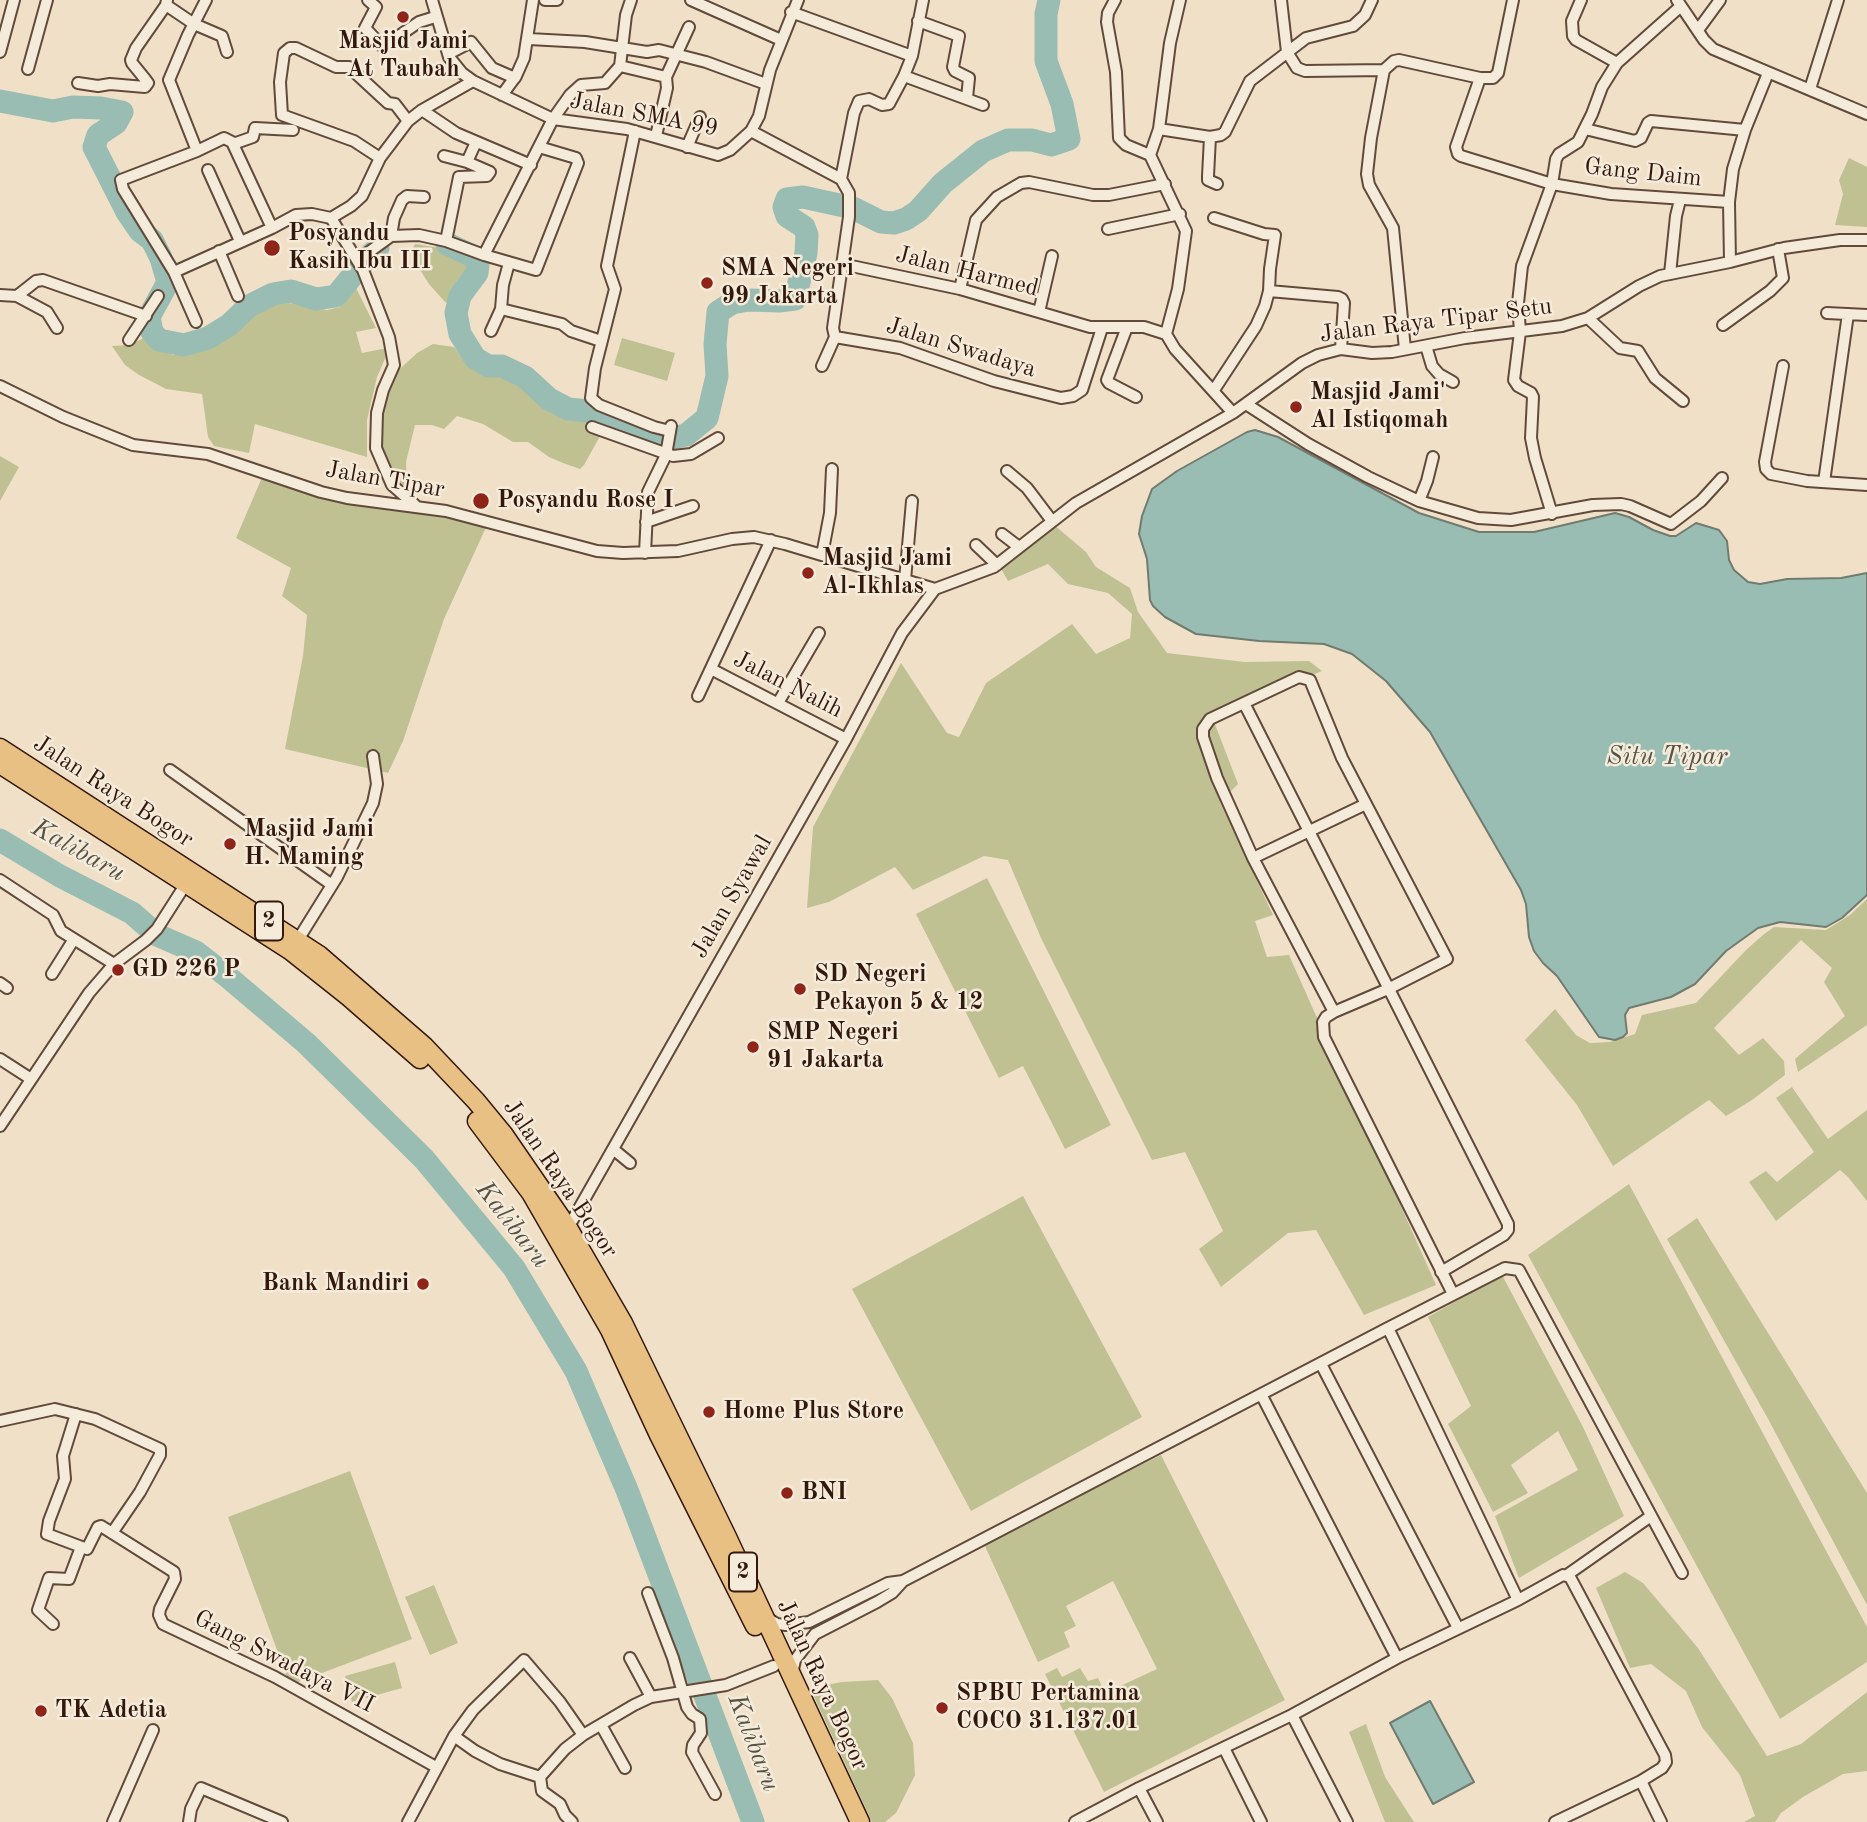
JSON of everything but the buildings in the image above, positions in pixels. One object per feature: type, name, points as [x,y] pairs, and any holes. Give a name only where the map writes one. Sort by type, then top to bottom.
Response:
[{"type":"highway","name":"Jalan Raya Bogor","points":[[0,748],[295,946],[382,1008],[440,1062],[511,1144],[568,1228],[623,1323],[758,1618],[774,1666],[792,1686],[847,1822]]},
{"type":"highway","name":"Jalan Raya Bogor","points":[[0,764],[187,882],[295,946],[435,1074],[477,1121],[531,1193],[610,1330],[860,1822]]},
{"type":"street","points":[[0,52],[14,0]]},
{"type":"street","points":[[28,69],[47,0]]},
{"type":"street","points":[[197,151],[169,80],[206,0]]},
{"type":"street","points":[[368,0],[376,8],[365,28],[383,47],[419,22],[435,17]]},
{"type":"street","points":[[174,272],[296,215],[312,214],[331,218],[351,206],[362,196],[380,158],[408,121],[473,81],[462,73],[448,54],[432,0]]},
{"type":"street","points":[[502,95],[515,78],[524,58],[533,0]]},
{"type":"street","points":[[545,0],[557,0]]},
{"type":"street","points":[[484,255],[553,119],[570,95],[581,85],[605,83],[620,66],[626,15],[631,0]]},
{"type":"street","points":[[691,0],[709,3],[781,40]]},
{"type":"street","name":"Jalan SMA 99","points":[[473,81],[553,119],[635,131],[718,155],[730,150],[751,131],[763,102],[766,84],[791,12],[798,0]]},
{"type":"street","points":[[822,366],[835,337],[833,328],[850,200],[841,179],[855,113],[859,101],[869,99],[882,105],[889,104],[912,56],[923,0]]},
{"type":"street","points":[[1115,0],[1108,13],[1107,22],[1116,72],[1119,138],[1123,144],[1150,155],[1180,214],[1187,237],[1178,289],[1166,334],[1175,349],[1233,413]]},
{"type":"street","points":[[1150,155],[1158,129],[1170,43],[1180,0]]},
{"type":"street","points":[[1281,0],[1287,52],[1297,68],[1305,71],[1384,70]]},
{"type":"street","points":[[1158,129],[1210,137],[1225,132],[1250,81],[1306,38],[1353,26],[1365,15],[1372,0]]},
{"type":"street","points":[[1405,349],[1393,228],[1369,185],[1367,174],[1384,70],[1390,63],[1399,60],[1480,78],[1493,78],[1498,73],[1513,0]]},
{"type":"street","points":[[1581,0],[1572,21],[1573,36],[1616,63]]},
{"type":"street","points":[[1698,30],[1720,0]]},
{"type":"street","points":[[1810,89],[1838,0]]},
{"type":"street","points":[[148,83],[131,60],[166,2],[194,24],[222,36],[227,52]]},
{"type":"street","points":[[1552,514],[1531,439],[1533,397],[1515,383],[1522,266],[1552,184],[1556,159],[1559,154],[1574,146],[1585,129],[1602,87],[1616,63],[1679,3],[1713,49],[1866,111]]},
{"type":"street","points":[[791,12],[912,56]]},
{"type":"street","points":[[918,21],[959,36],[953,68],[969,78],[967,98]]},
{"type":"street","points":[[656,136],[667,88],[666,76],[689,27]]},
{"type":"street","points":[[528,39],[585,42],[648,52],[659,50],[706,62],[766,84]]},
{"type":"street","points":[[448,54],[471,42],[492,68],[515,78]]},
{"type":"street","points":[[380,158],[354,141],[282,115],[279,82],[284,53],[291,47],[336,67],[347,66],[353,69],[388,103],[396,105],[408,121]]},
{"type":"street","points":[[620,66],[666,76]]},
{"type":"street","points":[[1730,262],[1729,202],[1733,169],[1768,73]]},
{"type":"street","points":[[904,76],[983,105]]},
{"type":"street","name":"Gang Daim","points":[[1480,78],[1457,144],[1458,154],[1552,184],[1611,194],[1729,202]]},
{"type":"street","points":[[78,83],[141,88],[148,83],[169,80]]},
{"type":"street","points":[[422,110],[439,124],[531,165]]},
{"type":"street","points":[[687,147],[700,117]]},
{"type":"street","points":[[1585,129],[1635,141],[1641,138],[1651,121],[1745,130]]},
{"type":"street","points":[[196,321],[174,272],[123,189],[121,180],[197,151],[212,142],[253,137],[255,128],[293,130]]},
{"type":"street","points":[[635,131],[607,265],[615,289],[591,394],[595,402],[670,431],[666,454],[648,492],[646,553]]},
{"type":"street","points":[[751,131],[841,179]]},
{"type":"street","points":[[1210,137],[1208,180],[1217,184]]},
{"type":"street","points":[[228,141],[272,228]]},
{"type":"street","points":[[467,162],[476,142]]},
{"type":"street","points":[[391,236],[419,235],[446,241],[509,263],[538,269],[578,163],[576,159],[539,147]]},
{"type":"street","points":[[444,156],[490,172],[487,176],[458,177],[446,241]]},
{"type":"street","points":[[208,170],[240,241]]},
{"type":"street","points":[[960,289],[976,220],[997,197],[1021,183],[1029,182],[1093,195],[1109,195],[1165,184]]},
{"type":"street","points":[[360,264],[391,236],[394,218],[402,201],[407,196],[424,197]]},
{"type":"street","points":[[1670,274],[1680,200]]},
{"type":"street","points":[[1108,229],[1180,214]]},
{"type":"street","points":[[331,218],[360,264],[389,337],[394,361],[377,413],[376,448],[392,485],[417,506]]},
{"type":"street","points":[[1214,218],[1275,235],[1269,291],[1256,326],[1214,390]]},
{"type":"street","name":"Jalan Raya Tipar Setu","points":[[934,589],[997,565],[1090,494],[1233,413],[1302,363],[1318,355],[1341,349],[1382,353],[1465,338],[1562,326],[1588,318],[1651,279],[1778,249],[1840,240],[1867,240]]},
{"type":"street","points":[[1723,325],[1770,291],[1783,278],[1778,249]]},
{"type":"street","points":[[219,251],[238,296]]},
{"type":"street","points":[[1039,312],[1052,256]]},
{"type":"street","points":[[491,331],[500,309],[509,263]]},
{"type":"street","name":"Jalan Harmed","points":[[842,264],[960,289],[1090,327],[1144,327],[1166,334]]},
{"type":"street","points":[[17,296],[36,281],[43,280],[146,316]]},
{"type":"street","points":[[1269,291],[1342,299],[1341,349]]},
{"type":"street","points":[[0,295],[17,296],[47,312],[57,328]]},
{"type":"street","points":[[129,340],[158,296]]},
{"type":"street","points":[[500,309],[562,324],[570,331],[601,341]]},
{"type":"street","points":[[1827,313],[1867,315]]},
{"type":"street","points":[[1824,482],[1848,314]]},
{"type":"street","points":[[1588,318],[1620,348],[1638,351],[1655,378],[1683,401]]},
{"type":"street","points":[[1127,327],[1107,380],[1136,397]]},
{"type":"street","name":"Jalan Swadaya","points":[[835,337],[900,348],[995,381],[1061,398],[1073,396],[1082,390],[1102,328]]},
{"type":"street","points":[[1426,346],[1432,366],[1439,374],[1453,382]]},
{"type":"street","points":[[1783,366],[1765,462],[1766,469],[1770,474],[1867,485]]},
{"type":"street","name":"Jalan Tipar","points":[[0,386],[63,417],[133,445],[208,454],[321,492],[347,498],[417,506],[490,522],[597,551],[678,551],[754,537],[934,589]]},
{"type":"street","points":[[1246,404],[1356,471],[1419,501],[1478,518],[1511,520],[1593,505],[1621,504],[1671,524],[1701,501],[1722,478]]},
{"type":"street","points":[[592,427],[666,454],[691,454],[718,438]]},
{"type":"street","points":[[1419,501],[1433,457]]},
{"type":"street","points":[[821,555],[830,513],[832,469]]},
{"type":"street","points":[[1007,471],[1027,488],[1052,522]]},
{"type":"street","points":[[905,580],[912,501]]},
{"type":"street","points":[[646,522],[692,506]]},
{"type":"street","points":[[1002,534],[1019,547]]},
{"type":"street","points":[[698,696],[771,540]]},
{"type":"street","points":[[976,545],[997,565]]},
{"type":"street","name":"Jalan Syawal","points":[[568,1228],[846,739],[902,633],[934,589]]},
{"type":"street","points":[[778,703],[820,633]]},
{"type":"street","name":"Jalan Nalih","points":[[711,669],[846,739]]},
{"type":"street","points":[[1334,1012],[1254,858],[1217,778],[1203,733],[1205,724],[1210,719],[1299,677],[1308,678],[1342,758],[1447,959],[1388,989],[1334,1012],[1323,1022],[1324,1037],[1452,1294]]},
{"type":"street","points":[[1244,703],[1508,1224],[1504,1235],[1441,1272]]},
{"type":"street","points":[[295,946],[349,854],[375,797],[377,776],[373,756]]},
{"type":"street","points":[[170,771],[332,885]]},
{"type":"street","points":[[1254,858],[1366,804]]},
{"type":"street","points":[[0,880],[53,915],[61,931],[114,964]]},
{"type":"street","points":[[2,1119],[89,993],[114,964],[157,929],[187,882]]},
{"type":"street","points":[[52,974],[74,940]]},
{"type":"street","points":[[0,1059],[32,1079]]},
{"type":"street","points":[[613,1149],[630,1163]]},
{"type":"street","points":[[792,1686],[795,1660],[815,1634],[892,1593],[903,1581],[1505,1268],[1513,1268],[1522,1273],[1682,1573]]},
{"type":"street","points":[[1388,1328],[1518,1600]]},
{"type":"street","points":[[1321,1364],[1458,1628]]},
{"type":"street","points":[[1262,1395],[1397,1658]]},
{"type":"street","points":[[4,1421],[55,1409],[76,1414],[95,1419],[159,1449],[160,1455],[151,1474],[111,1533],[100,1526],[87,1548],[55,1538],[46,1531],[65,1479],[63,1456],[76,1414]]},
{"type":"street","points":[[1075,1822],[1139,1788],[1292,1715],[1397,1658],[1567,1574],[1651,1516]]},
{"type":"street","name":"Gang Swadaya VII","points":[[111,1533],[172,1570],[174,1579],[159,1615],[163,1624],[275,1677],[436,1768]]},
{"type":"street","points":[[53,1623],[38,1610],[49,1578],[68,1580],[81,1547]]},
{"type":"street","points":[[1555,1822],[1573,1818],[1665,1765],[1665,1755],[1567,1574]]},
{"type":"street","points":[[758,1618],[797,1625],[809,1622],[888,1583],[903,1581]]},
{"type":"street","points":[[648,1593],[690,1692],[687,1707],[700,1719],[701,1733],[692,1752],[715,1794]]},
{"type":"street","points":[[809,1622],[815,1634]]},
{"type":"street","points":[[630,1658],[651,1698]]},
{"type":"street","points":[[408,1822],[454,1736],[473,1710],[524,1660],[560,1702],[583,1735]]},
{"type":"street","points":[[572,1822],[560,1804],[542,1791],[540,1777],[565,1749],[583,1735],[651,1698],[726,1685],[774,1666]]},
{"type":"street","points":[[1292,1715],[1347,1822]]},
{"type":"street","points":[[601,1725],[625,1768]]},
{"type":"street","points":[[113,1822],[153,1730]]},
{"type":"street","points":[[454,1736],[500,1764],[540,1777]]},
{"type":"street","points":[[1224,1748],[1261,1822]]},
{"type":"street","points":[[1641,1781],[1661,1822]]},
{"type":"street","points":[[189,1822],[201,1788],[278,1821]]},
{"type":"street","points":[[1139,1788],[1157,1822]]},
{"type":"green space","points":[[1849,158],[1867,167],[1867,227],[1835,225],[1843,194],[1839,180]]},
{"type":"green space","points":[[416,244],[458,251],[468,256],[472,265],[471,272],[452,305],[445,302],[429,284],[417,265],[413,250]]},
{"type":"green space","points":[[354,284],[376,328],[356,332],[362,353],[387,348],[367,420],[367,457],[255,424],[249,453],[214,446],[208,437],[202,394],[166,389],[139,375],[125,365],[112,346],[129,345],[146,337],[154,347],[173,355],[188,355],[213,345],[253,312],[278,301],[327,310],[340,307]]},
{"type":"green space","points":[[622,338],[675,353],[667,381],[614,365]]},
{"type":"green space","points":[[433,344],[454,347],[465,362],[488,376],[505,374],[511,377],[567,420],[585,421],[604,429],[584,465],[580,469],[563,463],[528,442],[513,442],[483,424],[457,416],[444,429],[432,425],[415,425],[406,462],[407,484],[398,486],[381,448],[379,414],[390,378],[417,353]]},
{"type":"green space","points":[[0,456],[19,467],[0,501]]},
{"type":"green space","points":[[263,475],[488,523],[444,619],[403,741],[388,773],[285,749],[303,656],[307,615],[282,596],[291,568],[236,538]]},
{"type":"green space","points":[[1053,524],[1086,552],[1096,567],[1130,588],[1138,612],[1167,653],[1245,662],[1309,661],[1322,671],[1213,719],[1238,784],[1220,802],[1273,915],[1255,921],[1267,957],[1289,955],[1436,1285],[1364,1315],[1316,1230],[1288,1233],[1221,1287],[1199,1249],[1223,1231],[1185,1152],[1152,1160],[1041,938],[1008,860],[984,856],[913,890],[895,867],[829,902],[807,908],[813,827],[901,663],[947,733],[959,737],[986,683],[1072,624],[1096,654],[1130,638],[1132,614],[1108,593],[1068,584],[1048,564],[1008,581],[999,565]]},
{"type":"green space","points":[[987,878],[1111,1125],[1065,1149],[1023,1066],[999,1078],[916,914]]},
{"type":"green space","points":[[1867,899],[1867,1025],[1798,1072],[1795,1059],[1845,1016],[1824,982],[1832,968],[1801,940],[1714,1028],[1739,1055],[1763,1038],[1784,1061],[1785,1075],[1726,1116],[1709,1100],[1613,1166],[1577,1105],[1525,1040],[1555,1009],[1576,1035],[1590,1043],[1610,1042],[1635,1034],[1642,1015],[1696,1003],[1746,950],[1774,927],[1826,930],[1850,915]]},
{"type":"green space","points":[[1792,1087],[1828,1139],[1867,1110],[1867,1201],[1840,1170],[1776,1221],[1749,1182],[1766,1171],[1777,1182],[1814,1152],[1776,1098]]},
{"type":"green space","points":[[1629,1184],[1867,1627],[1867,1662],[1780,1719],[1528,1255]]},
{"type":"green space","points":[[1023,1196],[1142,1417],[971,1511],[852,1289]]},
{"type":"green space","points":[[1697,1218],[1867,1493],[1867,1605],[1767,1417],[1667,1239]]},
{"type":"green space","points":[[1502,1275],[1583,1427],[1624,1516],[1519,1578],[1495,1516],[1578,1470],[1558,1431],[1511,1465],[1528,1493],[1493,1512],[1448,1424],[1471,1406],[1428,1317]]},
{"type":"green space","points":[[1161,1455],[1285,1700],[1104,1792],[1045,1674],[1057,1668],[1062,1677],[1080,1668],[1088,1681],[1098,1678],[1105,1693],[1157,1669],[1113,1581],[1066,1606],[1076,1626],[1064,1632],[1070,1647],[1038,1662],[984,1544]]},
{"type":"green space","points":[[350,1471],[412,1639],[290,1685],[228,1517]]},
{"type":"green space","points":[[1625,1572],[1643,1583],[1698,1648],[1767,1756],[1801,1744],[1867,1692],[1867,1771],[1843,1774],[1803,1797],[1781,1813],[1775,1822],[1744,1822],[1755,1816],[1740,1775],[1702,1727],[1686,1691],[1651,1664],[1630,1668],[1596,1588]]},
{"type":"green space","points":[[434,1585],[458,1643],[430,1655],[405,1597]]},
{"type":"green space","points":[[395,1662],[402,1688],[352,1702],[345,1676]]},
{"type":"green space","points":[[878,1680],[892,1698],[913,1743],[915,1775],[896,1813],[885,1822],[872,1822],[810,1688],[842,1682]]},
{"type":"green space","points":[[1366,1724],[1385,1777],[1414,1822],[1385,1822],[1349,1732]]},
{"type":"water","name":"Situ Tipar","points":[[1255,430],[1278,437],[1419,513],[1479,532],[1534,532],[1615,513],[1670,536],[1676,536],[1696,523],[1719,530],[1727,541],[1729,560],[1734,570],[1748,582],[1760,584],[1787,579],[1841,578],[1867,573],[1867,895],[1842,918],[1826,927],[1780,922],[1758,928],[1726,951],[1695,984],[1671,997],[1629,1008],[1625,1015],[1627,1033],[1623,1037],[1615,1040],[1599,1037],[1557,976],[1534,951],[1521,890],[1430,732],[1386,681],[1352,654],[1324,644],[1196,634],[1165,617],[1153,606],[1150,600],[1147,559],[1139,534],[1142,516],[1152,489],[1177,471]]},
{"type":"water","points":[[1430,1701],[1474,1782],[1433,1804],[1390,1723]]},
{"type":"waterway","points":[[447,244],[475,257],[478,264],[477,273],[460,296],[456,313],[460,334],[475,358],[488,366],[502,366],[525,377],[549,399],[568,409],[598,412],[644,436],[667,439],[686,435],[707,418],[717,376],[715,344],[718,312],[732,303],[749,300],[795,299],[806,253],[807,235],[804,227],[787,216],[784,207],[787,199],[803,197],[853,208],[881,222],[894,223],[918,211],[943,183],[983,151],[1008,140],[1032,140],[1051,145],[1069,139],[1062,104],[1046,61],[1046,14],[1049,0]]},
{"type":"waterway","points":[[0,101],[53,111],[73,107],[122,112],[116,123],[98,135],[94,147],[127,212],[140,231],[152,240],[161,258],[168,282],[149,317],[152,332],[159,340],[184,345],[208,338],[229,325],[249,306],[273,294],[291,291],[316,299],[336,296],[378,248]]},
{"type":"waterway","name":"Kalibaru","points":[[0,840],[60,876],[132,913],[157,935],[196,952],[228,977],[306,1043],[424,1159],[514,1268],[576,1371],[627,1490],[753,1822]]},
{"type":"place","name":"Masjid Jami At Taubah","points":[[403,17]]},
{"type":"place","name":"Posyandu Kasih Ibu III","points":[[272,248]]},
{"type":"place","name":"SMA Negeri 99 Jakarta","points":[[707,283]]},
{"type":"place","name":"Masjid Jami' Al Istiqomah","points":[[1296,407]]},
{"type":"place","name":"Posyandu Rose I","points":[[481,501]]},
{"type":"place","name":"Masjid Jami Al-Ikhlas","points":[[808,573]]},
{"type":"place","name":"Masjid Jami H. Maming","points":[[230,844]]},
{"type":"place","name":"GD 226 P","points":[[118,970]]},
{"type":"place","name":"SD Negeri Pekayon 5 & 12","points":[[800,989]]},
{"type":"place","name":"SMP Negeri 91 Jakarta","points":[[753,1047]]},
{"type":"place","name":"Bank Mandiri","points":[[423,1284]]},
{"type":"place","name":"Home Plus Store","points":[[709,1412]]},
{"type":"place","name":"BNI","points":[[787,1493]]},
{"type":"place","name":"SPBU Pertamina COCO 31.137.01","points":[[942,1708]]},
{"type":"place","name":"TK Adetia","points":[[41,1711]]}]
